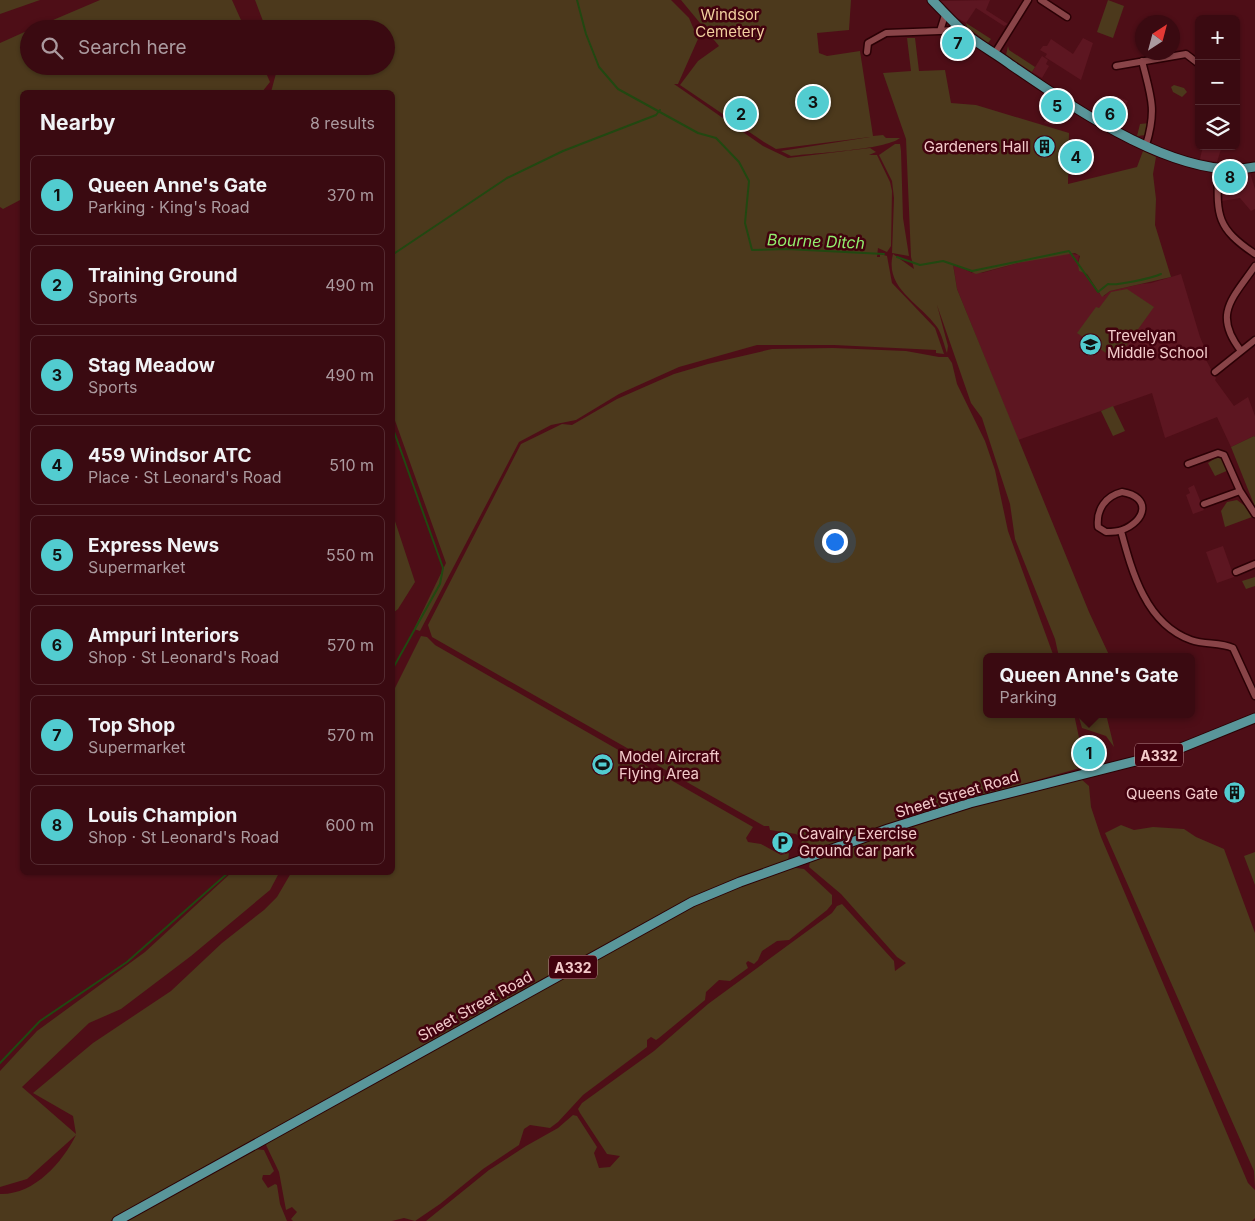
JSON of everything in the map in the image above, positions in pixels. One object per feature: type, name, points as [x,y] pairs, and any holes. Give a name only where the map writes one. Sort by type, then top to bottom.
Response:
[{"type":"main road","points":[[932,0],[960,29],[1049,91],[1146,146],[1182,160],[1218,169],[1255,168]]},
{"type":"main road","name":"Sheet Street Road","points":[[117,1221],[692,902],[740,882],[888,829],[970,803],[1171,752],[1255,718]]},
{"type":"street","points":[[995,53],[1028,0]]},
{"type":"street","points":[[1042,0],[1067,17]]},
{"type":"street","points":[[940,31],[945,15]]},
{"type":"street","points":[[867,52],[868,44],[886,33],[960,29]]},
{"type":"street","points":[[1116,66],[1186,54],[1195,61]]},
{"type":"street","points":[[1142,61],[1154,111],[1146,146]]},
{"type":"street","points":[[1218,169],[1217,208],[1221,220],[1227,233],[1255,254]]},
{"type":"street","points":[[1241,351],[1228,332],[1225,317],[1227,306],[1255,266]]},
{"type":"street","points":[[1215,372],[1255,340]]},
{"type":"street","points":[[1188,464],[1218,453],[1224,455],[1240,491],[1255,514]]},
{"type":"street","points":[[1204,504],[1240,491]]},
{"type":"street","points":[[1122,492],[1132,493],[1140,499],[1143,507],[1141,516],[1133,525],[1121,531],[1106,532],[1098,527],[1097,517],[1102,505],[1111,495],[1122,492]]},
{"type":"street","points":[[1121,531],[1137,585],[1154,610],[1175,633],[1192,641],[1233,648],[1255,696]]},
{"type":"street","points":[[1236,572],[1255,564]]},
{"type":"shaded area","points":[[990,0],[986,10],[1008,24],[1004,26],[976,8],[966,23],[957,18],[941,1]]},
{"type":"shaded area","points":[[946,38],[962,40],[952,55],[947,51]]},
{"type":"shaded area","points":[[1083,38],[1093,43],[1081,80],[1045,57],[1047,54],[1040,50],[1043,46],[1047,46],[1051,39],[1073,54]]},
{"type":"shaded area","points":[[1042,56],[1048,60],[1046,64],[1049,66],[1042,78],[1032,72]]},
{"type":"shaded area","points":[[1116,96],[1128,101],[1115,124],[1104,116]]},
{"type":"shaded area","points":[[1056,103],[1061,106],[1057,112],[1059,114],[1057,124],[1044,123]]},
{"type":"shaded area","points":[[1202,150],[1221,150],[1217,162],[1200,159]]},
{"type":"shaded area","points":[[1224,173],[1250,173],[1255,189],[1255,209],[1251,211],[1240,198],[1222,201]]},
{"type":"shaded area","name":"Trevelyan Middle School","points":[[1065,253],[1079,255],[1078,264],[1097,292],[1104,296],[1110,291],[1151,283],[1181,274],[1200,337],[1209,358],[1206,360],[1216,378],[1215,380],[1234,406],[1248,397],[1255,416],[1255,437],[1231,447],[1217,417],[1165,438],[1152,393],[1018,440],[957,289],[953,263],[972,273],[982,273]]},
{"type":"shaded area","points":[[1194,485],[1204,510],[1193,514],[1186,495],[1190,493],[1188,488]]},
{"type":"shaded area","points":[[1223,546],[1234,577],[1217,583],[1206,552]]},
{"type":"green space","points":[[0,0],[40,0],[0,14]]},
{"type":"green space","points":[[100,0],[232,0],[241,20],[53,20]]},
{"type":"green space","points":[[255,0],[671,0],[689,18],[698,39],[678,84],[674,84],[763,146],[788,158],[870,148],[876,152],[869,155],[877,155],[890,182],[892,191],[891,246],[887,252],[878,248],[877,257],[880,257],[880,254],[887,256],[892,283],[935,328],[944,354],[936,353],[936,350],[834,345],[757,345],[679,367],[619,394],[576,420],[551,425],[519,442],[420,631],[414,629],[446,563],[395,421],[395,90],[272,90],[276,75],[395,75],[395,20],[263,20]]},
{"type":"green space","name":"Windsor Cemetery","points":[[681,0],[851,0],[849,30],[817,33],[819,53],[827,56],[860,51],[873,136],[883,135],[886,138],[900,138],[892,142],[865,148],[791,156],[781,151],[870,137],[776,149],[764,142],[680,85],[698,61],[719,46]]},
{"type":"green space","points":[[1108,0],[1124,6],[1113,38],[1097,32]]},
{"type":"green space","points":[[966,23],[991,39],[988,43],[967,27]]},
{"type":"green space","points":[[20,34],[20,75],[267,75],[270,82],[264,90],[20,90],[20,200],[3,209],[0,207],[0,43]]},
{"type":"green space","points":[[907,38],[915,38],[919,71],[945,70],[951,103],[976,105],[1069,133],[1068,184],[1137,167],[1143,151],[1156,157],[1153,174],[1156,199],[1155,225],[1171,277],[1110,291],[1102,297],[1087,274],[1079,271],[1080,256],[1075,253],[1018,263],[976,274],[953,264],[957,289],[1089,612],[1108,653],[1058,653],[1055,639],[1015,539],[1010,504],[982,418],[971,403],[937,305],[948,346],[947,353],[937,327],[898,286],[894,276],[892,266],[893,254],[914,269],[911,257],[906,139],[883,73],[911,71]]},
{"type":"green space","points":[[1008,46],[1009,50],[1035,67],[1032,72],[1006,55]]},
{"type":"green space","points":[[1174,85],[1184,88],[1187,92],[1182,97],[1173,92],[1171,87]]},
{"type":"green space","points":[[1150,123],[1146,135],[1137,136],[1140,124]]},
{"type":"green space","points":[[895,144],[900,144],[901,151],[903,218],[909,256],[892,253],[894,198],[892,181],[879,155]]},
{"type":"green space","points":[[1127,289],[1154,307],[1116,360],[1077,333],[1096,307],[1099,308],[1111,292]]},
{"type":"green space","points":[[833,348],[906,351],[948,357],[952,363],[957,384],[985,441],[995,470],[1008,531],[1053,653],[983,653],[983,718],[1075,718],[1081,747],[1077,748],[1072,755],[1080,768],[1005,789],[806,853],[797,850],[803,840],[796,834],[770,830],[769,826],[764,826],[432,637],[428,625],[521,444],[562,424],[572,425],[617,399],[674,374],[772,349]]},
{"type":"green space","points":[[1113,406],[1125,431],[1113,436],[1101,411]]},
{"type":"green space","points":[[1255,437],[1255,507],[1231,447]]},
{"type":"green space","points":[[1211,455],[1222,455],[1231,469],[1215,476],[1208,463],[1214,459]]},
{"type":"green space","points":[[1237,500],[1245,506],[1252,517],[1225,527],[1221,511],[1227,502]]},
{"type":"green space","points":[[395,521],[415,582],[395,611]]},
{"type":"green space","points":[[1255,577],[1255,586],[1246,589],[1242,581]]},
{"type":"green space","points":[[421,636],[427,637],[435,645],[753,827],[746,838],[748,842],[761,844],[781,855],[789,853],[788,861],[735,880],[339,1093],[110,1221],[0,1221],[0,1194],[24,1189],[46,1175],[63,1156],[76,1135],[27,1179],[0,1187],[0,1071],[37,1031],[145,952],[229,875],[278,875],[270,890],[191,956],[121,1009],[89,1023],[22,1087],[76,1134],[73,1116],[33,1093],[93,1043],[171,991],[222,943],[264,910],[277,897],[290,875],[395,875],[395,688]]},
{"type":"green space","points":[[1079,718],[1107,718],[1114,747],[1106,736],[1082,728]]},
{"type":"green space","points":[[1081,779],[1089,786],[1091,807],[1101,837],[1248,1183],[1255,1190],[1255,1218],[1252,1221],[426,1221],[489,1170],[558,1128],[573,1115],[577,1116],[597,1147],[594,1153],[599,1168],[610,1167],[620,1156],[607,1154],[578,1109],[582,1103],[654,1051],[708,1004],[832,913],[837,906],[842,904],[894,961],[895,971],[906,963],[897,957],[841,894],[809,867],[810,861],[978,805]]},
{"type":"green space","points":[[1121,825],[1134,830],[1153,827],[1184,829],[1196,837],[1224,849],[1255,933],[1255,1187],[1254,1171],[1105,833]]},
{"type":"green space","points":[[1255,852],[1255,885],[1244,856]]},
{"type":"green space","points":[[789,867],[804,869],[832,895],[832,904],[827,910],[789,940],[777,941],[762,951],[754,964],[748,961],[746,963],[748,968],[730,981],[719,980],[706,992],[705,1000],[659,1038],[656,1040],[651,1037],[647,1040],[647,1047],[583,1095],[550,1128],[530,1125],[524,1129],[519,1145],[483,1169],[440,1204],[415,1221],[404,1218],[392,1221],[293,1221],[291,1219],[297,1212],[292,1207],[286,1210],[279,1172],[266,1145],[271,1138],[635,935],[714,895]]},
{"type":"green space","points":[[253,1149],[264,1150],[274,1171],[270,1175],[263,1175],[262,1179],[268,1188],[275,1184],[277,1185],[280,1204],[287,1221],[122,1221]]},
{"type":"waterway","name":"Bourne Ditch","points":[[577,0],[586,34],[599,67],[618,89],[698,133],[716,138],[739,162],[749,181],[745,223],[752,250],[787,249],[884,254]]},
{"type":"waterway","points":[[395,253],[507,178],[563,151],[656,115],[660,110]]},
{"type":"waterway","name":"Bourne Ditch","points":[[897,257],[920,265],[943,261],[972,271],[1069,251],[1098,292],[1108,284],[1119,284],[1161,274]]},
{"type":"waterway","points":[[395,434],[443,568],[440,584],[395,665]]},
{"type":"waterway","points":[[0,1063],[40,1021],[127,962],[226,875]]},
{"type":"place","name":"Top Shop","points":[[958,43]]},
{"type":"place","name":"Stag Meadow","points":[[813,102]]},
{"type":"place","name":"Express News","points":[[1057,106]]},
{"type":"place","name":"Training Ground","points":[[741,114]]},
{"type":"place","name":"Ampuri Interiors","points":[[1110,114]]},
{"type":"place","name":"Gardeners Hall","points":[[1045,146]]},
{"type":"place","name":"459 Windsor ATC","points":[[1076,157]]},
{"type":"place","name":"Louis Champion","points":[[1230,177]]},
{"type":"place","name":"Trevelyan Middle School","points":[[1091,344]]},
{"type":"place","name":"Queen Anne's Gate","points":[[1089,753]]},
{"type":"place","name":"Model Aircraft Flying Area","points":[[603,765]]},
{"type":"place","name":"Queens Gate","points":[[1234,793]]},
{"type":"place","name":"Cavalry Exercise Ground car park","points":[[783,842]]}]
